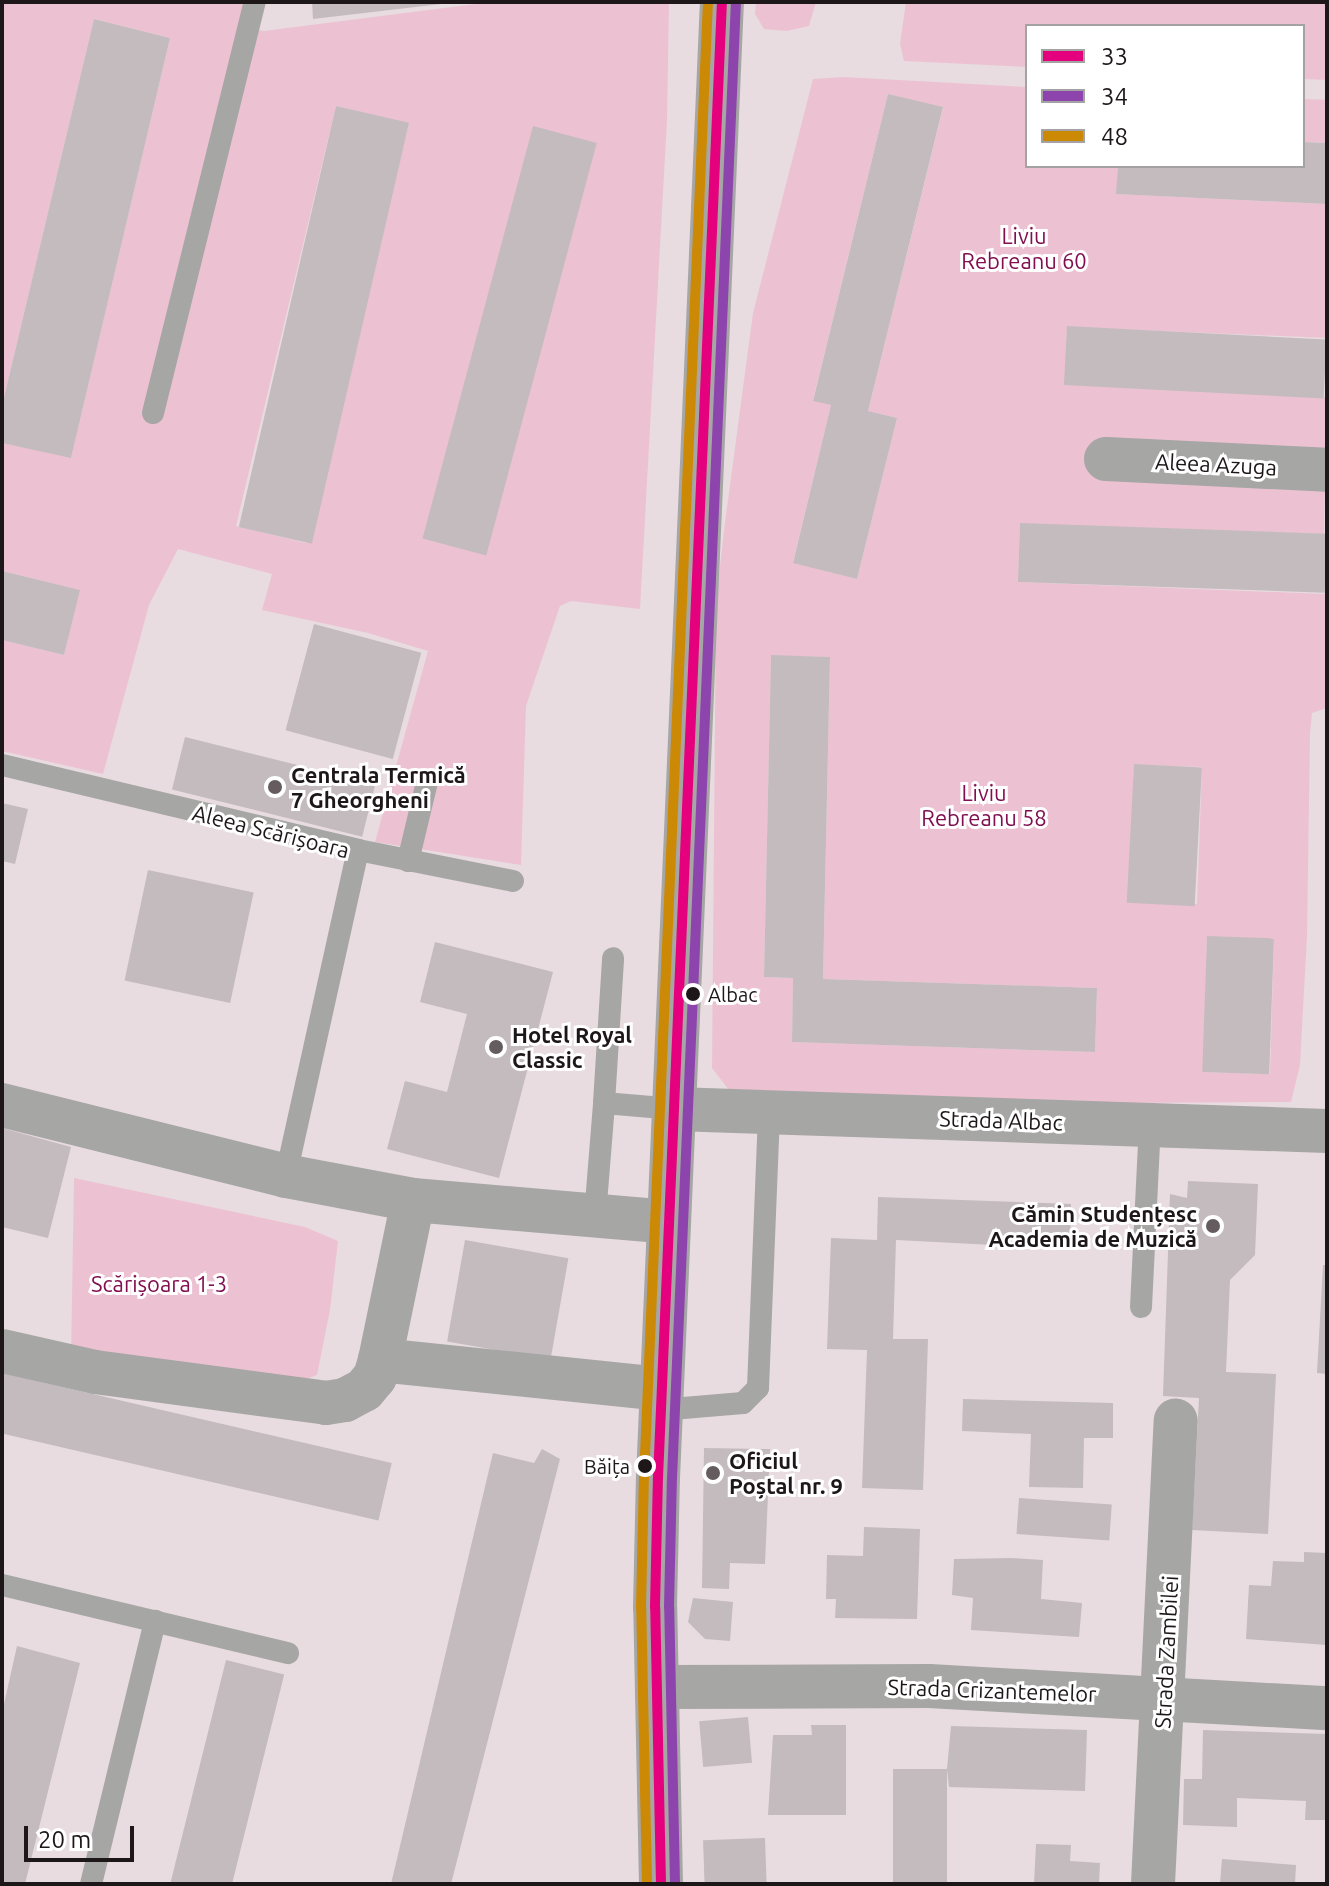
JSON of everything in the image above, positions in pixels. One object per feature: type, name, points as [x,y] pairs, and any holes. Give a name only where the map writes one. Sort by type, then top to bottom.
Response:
[{"type":"street","points":[[661,1884],[655,1607],[661,1400],[722,2]]},
{"type":"street","name":"Aleea Azuga","points":[[1106,459],[1327,470]]},
{"type":"street","points":[[2,1105],[286,1176],[413,1200],[669,1222]]},
{"type":"street","name":"Strada Albac","points":[[675,1109],[1327,1131]]},
{"type":"street","points":[[2,1351],[95,1372],[326,1403],[345,1400],[364,1390],[375,1377],[413,1200]]},
{"type":"street","points":[[380,1360],[661,1400]]},
{"type":"street","name":"Strada Zambilei","points":[[1153,1884],[1176,1421]]},
{"type":"street","name":"Strada Crizantemelor","points":[[657,1687],[929,1686],[1164,1696],[1327,1708]]},
{"type":"lane","points":[[153,413],[255,2]]},
{"type":"lane","name":"Aleea Scărișoara","points":[[2,765],[358,850],[286,1176]]},
{"type":"lane","points":[[408,861],[427,782]]},
{"type":"lane","points":[[358,850],[513,881]]},
{"type":"lane","points":[[595,1216],[613,958]]},
{"type":"lane","points":[[604,1103],[675,1109]]},
{"type":"lane","points":[[661,1400],[743,1403],[758,1388],[769,1112]]},
{"type":"lane","points":[[1141,1307],[1150,1125]]},
{"type":"lane","points":[[2,1585],[288,1653]]},
{"type":"lane","points":[[91,1884],[155,1621]]},
{"type":"green space","points":[[2,2],[249,2],[245,28],[264,31],[491,2],[669,2],[667,120],[640,609],[571,601],[560,606],[526,706],[521,865],[375,842],[428,651],[368,633],[262,610],[272,574],[178,549],[149,605],[103,774],[2,751],[2,640],[64,655],[79,590],[2,571],[2,443],[71,457],[170,38],[94,19],[2,406]],"holes":[[[336,106],[409,124],[306,543],[236,526]]]},
{"type":"green space","points":[[756,2],[816,2],[809,26],[787,31],[764,29],[755,14]]},
{"type":"green space","points":[[906,2],[1327,4],[1327,80],[1305,79],[1305,24],[1025,24],[1025,67],[904,61],[900,44]]},
{"type":"green space","points":[[843,77],[1025,87],[1025,168],[1118,168],[1117,194],[1327,204],[1327,338],[1067,327],[1065,384],[1327,397],[1324,534],[1020,524],[1018,582],[1326,594],[1327,588],[1327,708],[1312,713],[1310,734],[1307,936],[1300,1065],[1291,1102],[1122,1103],[729,1090],[712,1068],[716,603],[753,313],[813,79]],"holes":[[[888,94],[943,108],[868,411],[897,418],[857,579],[793,562],[831,405],[813,400]],[[771,656],[830,657],[823,979],[1097,988],[1095,1052],[792,1042],[793,978],[764,977]],[[1134,765],[1202,767],[1197,904],[1129,902]],[[1207,937],[1274,939],[1270,1074],[1204,1072]]]},
{"type":"green space","points":[[1305,99],[1327,100],[1325,143],[1305,142]]},
{"type":"green space","name":"Scărișoara 1-3","points":[[74,1178],[305,1227],[338,1241],[330,1310],[317,1375],[282,1388],[71,1359]]},
{"type":"building","points":[[312,2],[441,2],[441,4],[313,19]]},
{"type":"building","points":[[94,19],[170,38],[71,458],[2,443],[2,406]]},
{"type":"building","points":[[888,94],[943,107],[868,411],[897,418],[857,579],[793,563],[831,405],[813,401]]},
{"type":"building","points":[[336,106],[409,123],[312,544],[239,527]]},
{"type":"building","points":[[533,126],[597,143],[486,556],[422,538]]},
{"type":"building","points":[[1305,142],[1327,143],[1327,204],[1116,194],[1118,168],[1305,168]]},
{"type":"building","points":[[1067,326],[1327,340],[1324,399],[1064,385]]},
{"type":"building","points":[[1020,523],[1327,534],[1325,593],[1018,582]]},
{"type":"building","points":[[2,571],[80,590],[64,655],[2,640]]},
{"type":"building","points":[[314,624],[421,653],[393,759],[286,730]]},
{"type":"building","points":[[771,655],[830,657],[823,979],[1097,988],[1095,1052],[792,1042],[793,978],[764,977]]},
{"type":"building","name":"Centrala Termică 7 Gheorgheni","points":[[185,737],[375,784],[362,837],[172,789]]},
{"type":"building","points":[[1134,764],[1202,768],[1195,906],[1127,903]]},
{"type":"building","points":[[2,803],[28,809],[15,864],[2,861]]},
{"type":"building","points":[[148,870],[254,892],[230,1003],[125,981]]},
{"type":"building","points":[[1207,936],[1274,938],[1269,1074],[1202,1072]]},
{"type":"building","name":"Hotel Royal Classic","points":[[435,942],[553,972],[499,1178],[387,1149],[405,1081],[447,1092],[467,1014],[420,1002]]},
{"type":"building","points":[[2,1128],[71,1147],[48,1238],[2,1227]]},
{"type":"building","points":[[1188,1181],[1258,1184],[1255,1255],[1230,1280],[1226,1372],[1276,1374],[1268,1534],[1192,1530],[1199,1398],[1163,1396],[1170,1194],[1187,1198]]},
{"type":"building","points":[[878,1197],[1071,1204],[1070,1249],[896,1240],[893,1339],[928,1339],[923,1490],[862,1488],[867,1350],[827,1349],[831,1238],[877,1240]]},
{"type":"building","points":[[465,1240],[568,1258],[551,1360],[447,1341]]},
{"type":"building","points":[[1323,1265],[1327,1265],[1327,1374],[1317,1373]]},
{"type":"building","points":[[2,1373],[392,1463],[378,1520],[2,1434]]},
{"type":"building","points":[[963,1399],[1113,1403],[1113,1438],[1084,1438],[1083,1488],[1029,1487],[1031,1434],[962,1431]]},
{"type":"building","points":[[704,1448],[770,1449],[765,1564],[730,1563],[729,1589],[702,1588]]},
{"type":"building","points":[[542,1449],[560,1459],[451,1884],[391,1884],[493,1453],[534,1463]]},
{"type":"building","points":[[1019,1498],[1112,1504],[1109,1540],[1016,1534]]},
{"type":"building","points":[[864,1527],[920,1529],[917,1619],[835,1618],[836,1599],[826,1599],[827,1555],[863,1556]]},
{"type":"building","points":[[1304,1552],[1327,1553],[1327,1645],[1246,1639],[1249,1585],[1271,1586],[1273,1561],[1304,1562]]},
{"type":"building","points":[[954,1559],[1043,1560],[1041,1599],[1082,1603],[1079,1637],[971,1630],[973,1598],[952,1595]]},
{"type":"building","points":[[693,1598],[733,1602],[730,1641],[705,1639],[688,1622]]},
{"type":"building","points":[[17,1646],[80,1663],[25,1884],[2,1884],[2,1713]]},
{"type":"building","points":[[226,1660],[284,1675],[232,1884],[170,1884]]},
{"type":"building","points":[[748,1717],[752,1763],[703,1767],[699,1721]]},
{"type":"building","points":[[811,1725],[846,1725],[846,1815],[768,1815],[773,1735],[812,1735]]},
{"type":"building","points":[[951,1726],[1087,1730],[1085,1791],[949,1787],[947,1769]]},
{"type":"building","points":[[1203,1730],[1327,1734],[1327,1820],[1305,1820],[1306,1801],[1237,1798],[1237,1827],[1183,1825],[1184,1779],[1202,1779]]},
{"type":"building","points":[[893,1769],[947,1769],[947,1884],[893,1884]]},
{"type":"building","points":[[765,1838],[767,1884],[705,1884],[703,1840]]},
{"type":"building","points":[[1036,1844],[1071,1845],[1070,1861],[1100,1863],[1099,1884],[1034,1884]]},
{"type":"building","points":[[1222,1859],[1296,1865],[1295,1884],[1220,1884]]},
{"type":"transit line","name":"48","points":[[647,1884],[641,1607],[644,1478],[708,2]]},
{"type":"transit line","name":"33","points":[[661,1884],[655,1607],[658,1478],[722,2]]},
{"type":"transit line","name":"34","points":[[675,1884],[669,1607],[672,1478],[736,3]]},
{"type":"place","name":"Centrala Termică 7 Gheorgheni","points":[[275,787]]},
{"type":"place","name":"Albac","points":[[693,994]]},
{"type":"place","name":"Hotel Royal Classic","points":[[496,1047]]},
{"type":"place","name":"Cămin Studențesc Academia de Muzică","points":[[1213,1226]]},
{"type":"place","name":"Băița","points":[[645,1466]]},
{"type":"place","name":"Oficiul Poștal nr. 9","points":[[713,1473]]},
{"type":"park label","name":"Liviu Rebreanu 60","points":[[1024,248]]},
{"type":"park label","name":"Liviu Rebreanu 58","points":[[984,804]]}]
